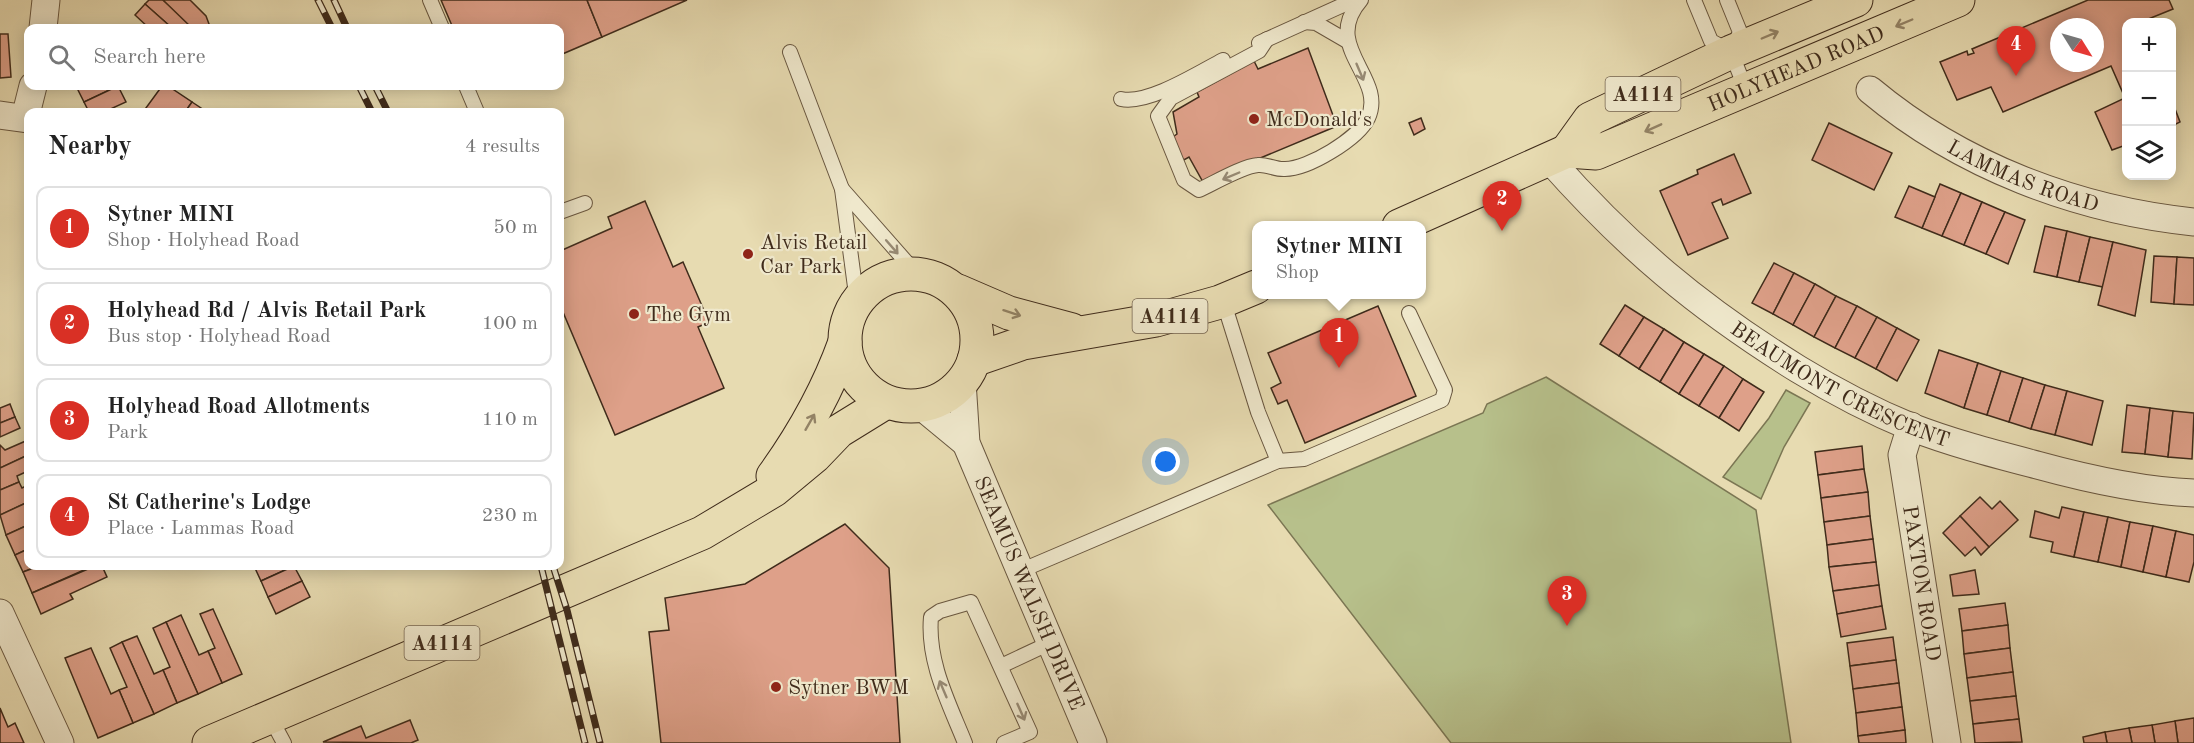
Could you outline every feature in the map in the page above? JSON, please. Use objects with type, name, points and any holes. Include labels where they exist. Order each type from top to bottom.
[{"type":"highway","name":"HOLYHEAD ROAD","points":[[1558,155],[1590,120],[1731,52],[1856,0]]},
{"type":"highway","name":"HOLYHEAD ROAD","points":[[1408,221],[1558,155],[1596,153],[1958,0]]},
{"type":"highway","points":[[903,273],[916,273],[945,283],[1009,313],[1080,332],[1023,343],[968,371],[944,397],[920,405],[905,406],[885,402],[856,378],[846,355],[845,342],[851,313],[857,302],[878,282],[903,273]]},
{"type":"highway","name":"A4114","points":[[1080,332],[1156,320],[1252,289]]},
{"type":"highway","points":[[958,291],[973,316],[978,340],[968,371]]},
{"type":"highway","name":"A4114","points":[[752,504],[809,424],[831,382],[845,342]]},
{"type":"highway","name":"A4114","points":[[209,743],[277,730],[702,533],[752,504],[794,475],[839,431],[885,402]]},
{"type":"street","points":[[43,24],[46,0]]},
{"type":"street","points":[[18,117],[31,90]]},
{"type":"street","name":"LAMMAS ROAD","points":[[1870,90],[1932,135],[2003,172],[2086,202],[2194,222]]},
{"type":"street","name":"BEAUMONT CRESCENT","points":[[1558,155],[1630,245],[1696,301],[1734,329],[1827,386],[1911,426],[1967,446],[2051,469],[2140,487],[2194,493]]},
{"type":"street","points":[[966,443],[968,371]]},
{"type":"street","points":[[920,405],[966,443]]},
{"type":"street","name":"PAXTON ROAD","points":[[1911,426],[1902,455],[1947,743]]},
{"type":"street","name":"SEAMUS WALSH DRIVE","points":[[966,443],[1093,743]]},
{"type":"street","points":[[0,613],[60,743]]},
{"type":"lane","points":[[430,0],[440,24]]},
{"type":"lane","points":[[1121,99],[1130,101],[1146,98],[1302,22],[1354,0]]},
{"type":"lane","points":[[1267,39],[1259,51],[1171,98],[1158,116],[1184,180],[1199,190],[1257,165],[1286,170],[1336,150],[1361,132],[1371,111],[1370,95],[1347,41],[1350,12],[1360,0]]},
{"type":"lane","points":[[1694,0],[1711,41],[1731,52],[1746,90]]},
{"type":"lane","points":[[1727,0],[1740,32],[1731,52]]},
{"type":"lane","points":[[1302,22],[1316,23],[1347,41]]},
{"type":"lane","points":[[790,52],[842,189],[857,302]]},
{"type":"lane","points":[[468,90],[475,108]]},
{"type":"lane","points":[[842,189],[916,273]]},
{"type":"lane","points":[[564,210],[585,202]]},
{"type":"lane","points":[[1223,300],[1258,412],[1278,461]]},
{"type":"lane","points":[[1020,571],[1278,461],[1304,459],[1442,400],[1445,390],[1409,313]]},
{"type":"lane","points":[[965,743],[938,678],[930,630],[931,617],[940,611],[971,602],[1030,732],[1004,743]]},
{"type":"lane","points":[[1001,666],[1050,644]]},
{"type":"green space","points":[[1546,377],[1756,510],[1791,743],[1451,743],[1268,505],[1483,413],[1487,404]]},
{"type":"green space","points":[[1786,390],[1810,403],[1784,447],[1761,499],[1723,477],[1769,418]]},
{"type":"building","points":[[149,0],[163,0],[190,24],[168,24],[145,4]]},
{"type":"building","points":[[163,0],[190,0],[206,16],[209,24],[188,24]]},
{"type":"building","points":[[441,0],[587,0],[602,37],[564,53],[564,24],[451,24]]},
{"type":"building","points":[[587,0],[687,0],[602,37]]},
{"type":"building","points":[[2088,0],[2169,0],[2173,9],[2151,18],[2122,18],[2122,91],[2111,66],[2104,69],[2104,18],[2050,18],[2050,72],[2097,72],[2003,112],[1991,87],[1957,100],[1940,62],[1967,51],[1968,55],[1974,53],[1972,49]]},
{"type":"building","points":[[145,4],[168,24],[145,24],[135,15]]},
{"type":"building","points":[[0,34],[8,34],[11,77],[0,78]]},
{"type":"building","name":"McDonald's","points":[[1308,48],[1337,126],[1203,182],[1189,157],[1182,161],[1170,139],[1177,134],[1173,112],[1199,97],[1197,92],[1254,61],[1258,69]]},
{"type":"building","points":[[78,90],[110,90],[84,102]]},
{"type":"building","points":[[110,90],[120,90],[126,102],[113,108],[87,108],[84,102]]},
{"type":"building","points":[[159,90],[174,90],[192,102],[188,108],[146,108]]},
{"type":"building","points":[[2122,99],[2122,146],[2112,150],[2095,112]]},
{"type":"building","points":[[192,102],[201,108],[188,108]]},
{"type":"building","points":[[2176,112],[2180,122],[2176,124]]},
{"type":"building","points":[[1421,118],[1425,129],[1414,135],[1409,123]]},
{"type":"building","points":[[1829,123],[1892,153],[1874,190],[1812,160]]},
{"type":"building","points":[[1734,154],[1751,193],[1723,205],[1721,199],[1712,203],[1728,238],[1688,255],[1660,191],[1698,174],[1697,170]]},
{"type":"building","points":[[1940,184],[1961,193],[1942,236],[1922,228]]},
{"type":"building","points":[[1909,186],[1935,197],[1922,228],[1895,217]]},
{"type":"building","points":[[1961,193],[1982,202],[1964,245],[1942,236]]},
{"type":"building","name":"The Gym","points":[[645,201],[673,267],[683,262],[709,322],[698,327],[724,388],[615,435],[564,314],[564,249],[612,228],[608,217]]},
{"type":"building","points":[[1982,202],[2005,212],[1986,254],[1964,245]]},
{"type":"building","points":[[2005,212],[2025,220],[2008,264],[1986,254]]},
{"type":"building","points":[[2045,226],[2067,231],[2057,277],[2034,272]]},
{"type":"building","points":[[2067,231],[2090,237],[2079,282],[2057,277]]},
{"type":"building","points":[[2090,237],[2113,242],[2103,287],[2079,282]]},
{"type":"building","points":[[2113,242],[2146,250],[2135,316],[2098,305]]},
{"type":"building","points":[[2154,256],[2177,257],[2174,304],[2151,302]]},
{"type":"building","points":[[2177,257],[2194,258],[2194,305],[2174,304]]},
{"type":"building","points":[[1774,263],[1794,273],[1773,314],[1752,303]]},
{"type":"building","points":[[1794,273],[1815,284],[1793,325],[1773,314]]},
{"type":"building","points":[[1815,284],[1836,296],[1814,337],[1793,325]]},
{"type":"building","points":[[1836,296],[1857,306],[1835,348],[1814,337]]},
{"type":"building","points":[[1625,305],[1644,317],[1619,356],[1600,344]]},
{"type":"building","points":[[1378,306],[1416,396],[1305,443],[1287,400],[1278,404],[1271,388],[1281,383],[1268,353]]},
{"type":"building","points":[[1857,306],[1877,317],[1855,358],[1835,348]]},
{"type":"building","points":[[1644,317],[1664,329],[1639,369],[1619,356]]},
{"type":"building","points":[[1877,317],[1897,328],[1876,369],[1855,358]]},
{"type":"building","points":[[1897,328],[1919,340],[1897,381],[1876,369]]},
{"type":"building","points":[[1664,329],[1684,342],[1660,382],[1639,369]]},
{"type":"building","points":[[1684,342],[1704,354],[1679,394],[1660,382]]},
{"type":"building","points":[[1939,350],[1978,363],[1964,408],[1925,393]]},
{"type":"building","points":[[1704,354],[1724,366],[1699,406],[1679,394]]},
{"type":"building","points":[[1978,363],[2001,371],[1987,415],[1964,408]]},
{"type":"building","points":[[1724,366],[1743,379],[1719,418],[1699,406]]},
{"type":"building","points":[[2001,371],[2023,378],[2009,422],[1987,415]]},
{"type":"building","points":[[2023,378],[2045,385],[2031,429],[2009,422]]},
{"type":"building","points":[[1743,379],[1764,392],[1739,431],[1719,418]]},
{"type":"building","points":[[2045,385],[2067,391],[2055,435],[2031,429]]},
{"type":"building","points":[[2067,391],[2103,401],[2092,445],[2055,435]]},
{"type":"building","points":[[10,404],[15,417],[0,423],[0,408]]},
{"type":"building","points":[[2127,405],[2150,408],[2145,454],[2122,452]]},
{"type":"building","points":[[2150,408],[2173,411],[2168,457],[2145,454]]},
{"type":"building","points":[[2173,411],[2194,413],[2192,459],[2168,457]]},
{"type":"building","points":[[15,417],[20,428],[0,437],[0,423]]},
{"type":"building","points":[[24,442],[24,457],[0,468],[0,445],[5,450]]},
{"type":"building","points":[[1862,446],[1864,469],[1818,475],[1815,452]]},
{"type":"building","points":[[24,457],[24,473],[17,476],[19,482],[0,490],[0,468]]},
{"type":"building","points":[[1864,469],[1868,492],[1821,498],[1818,475]]},
{"type":"building","points":[[19,482],[22,488],[24,487],[24,504],[0,515],[0,490]]},
{"type":"building","points":[[1868,492],[1870,516],[1824,522],[1821,498]]},
{"type":"building","points":[[1980,497],[1992,509],[2000,501],[2018,520],[1989,547],[1960,516]]},
{"type":"building","points":[[24,504],[24,527],[6,535],[0,515]]},
{"type":"building","points":[[2062,507],[2084,512],[2074,557],[2051,552],[2053,542],[2030,537],[2035,511],[2059,518]]},
{"type":"building","points":[[2084,512],[2108,517],[2098,562],[2074,557]]},
{"type":"building","points":[[1870,516],[1873,539],[1827,545],[1824,522]]},
{"type":"building","points":[[1960,516],[1989,547],[1981,555],[1975,547],[1965,556],[1943,533]]},
{"type":"building","points":[[2108,517],[2130,522],[2121,567],[2098,562]]},
{"type":"building","points":[[2130,522],[2153,526],[2143,572],[2121,567]]},
{"type":"building","name":"Sytner BWM","points":[[845,524],[889,568],[900,743],[661,743],[649,632],[669,630],[665,598],[745,584]]},
{"type":"building","points":[[2153,526],[2176,531],[2166,577],[2143,572]]},
{"type":"building","points":[[24,527],[24,551],[15,555],[6,535]]},
{"type":"building","points":[[2176,531],[2194,535],[2194,562],[2189,582],[2166,577]]},
{"type":"building","points":[[1873,539],[1876,562],[1829,567],[1827,545]]},
{"type":"building","points":[[24,551],[24,570],[28,570],[23,572],[15,555]]},
{"type":"building","points":[[1876,562],[1879,585],[1833,591],[1829,567]]},
{"type":"building","points":[[28,570],[84,570],[32,593],[23,572]]},
{"type":"building","points":[[86,570],[104,570],[107,577],[70,594],[73,599],[41,614],[32,593]]},
{"type":"building","points":[[256,570],[285,570],[261,581]]},
{"type":"building","points":[[285,570],[296,570],[302,581],[268,597],[261,581]]},
{"type":"building","points":[[1975,570],[1979,594],[1953,596],[1950,575]]},
{"type":"building","points":[[302,581],[310,597],[276,614],[268,597]]},
{"type":"building","points":[[1879,585],[1882,606],[1837,614],[1833,591]]},
{"type":"building","points":[[2005,603],[2008,625],[1962,631],[1959,609]]},
{"type":"building","points":[[1882,606],[1886,629],[1841,637],[1837,614]]},
{"type":"building","points":[[213,609],[242,674],[222,683],[208,651],[215,648],[200,614]]},
{"type":"building","points":[[181,615],[199,655],[208,651],[222,683],[198,694],[166,622]]},
{"type":"building","points":[[166,622],[198,694],[177,703],[163,670],[170,667],[153,628]]},
{"type":"building","points":[[2008,625],[2010,648],[1964,654],[1962,631]]},
{"type":"building","points":[[137,636],[154,674],[163,670],[177,703],[154,714],[122,642]]},
{"type":"building","points":[[1893,637],[1896,660],[1850,666],[1847,643]]},
{"type":"building","points":[[122,642],[154,714],[133,723],[119,690],[127,687],[110,648]]},
{"type":"building","points":[[91,648],[111,694],[119,690],[133,723],[98,738],[65,658]]},
{"type":"building","points":[[2010,648],[2013,672],[1967,678],[1964,654]]},
{"type":"building","points":[[1896,660],[1899,683],[1853,689],[1850,666]]},
{"type":"building","points":[[2013,672],[2016,696],[1970,701],[1967,678]]},
{"type":"building","points":[[1899,683],[1902,707],[1856,713],[1853,689]]},
{"type":"building","points":[[2016,696],[2019,719],[1973,724],[1970,701]]},
{"type":"building","points":[[1902,707],[1905,730],[1858,736],[1856,713]]},
{"type":"building","points":[[0,708],[8,727],[15,723],[24,743],[0,743]]},
{"type":"building","points":[[2194,718],[2194,743],[2178,743],[2175,721]]},
{"type":"building","points":[[2019,719],[2022,742],[1975,743],[1973,724]]},
{"type":"building","points":[[410,720],[418,740],[411,743],[323,742],[361,726],[366,738]]},
{"type":"building","points":[[2175,721],[2178,743],[2155,743],[2152,725]]},
{"type":"building","points":[[2152,725],[2155,743],[2132,743],[2129,728]]},
{"type":"building","points":[[2129,728],[2132,743],[2107,743],[2105,732]]},
{"type":"building","points":[[1905,730],[1906,743],[1859,743],[1858,736]]},
{"type":"building","points":[[2105,732],[2107,743],[2084,743],[2083,737]]},
{"type":"railway","points":[[318,0],[330,24]]},
{"type":"railway","points":[[334,0],[345,24]]},
{"type":"railway","points":[[361,90],[370,108]]},
{"type":"railway","points":[[377,90],[386,108]]},
{"type":"railway","points":[[542,570],[585,743]]},
{"type":"railway","points":[[554,570],[567,610],[600,743]]},
{"type":"place","name":"St Catherine's Lodge","points":[[2016,76]]},
{"type":"place","name":"McDonald's","points":[[1254,119]]},
{"type":"place","name":"Holyhead Rd / Alvis Retail Park","points":[[1502,231]]},
{"type":"place","name":"Alvis Retail Car Park","points":[[748,254]]},
{"type":"place","name":"The Gym","points":[[634,314]]},
{"type":"place","name":"Sytner MINI","points":[[1339,368]]},
{"type":"place","name":"Holyhead Road Allotments","points":[[1567,626]]},
{"type":"place","name":"Sytner BWM","points":[[776,687]]}]
